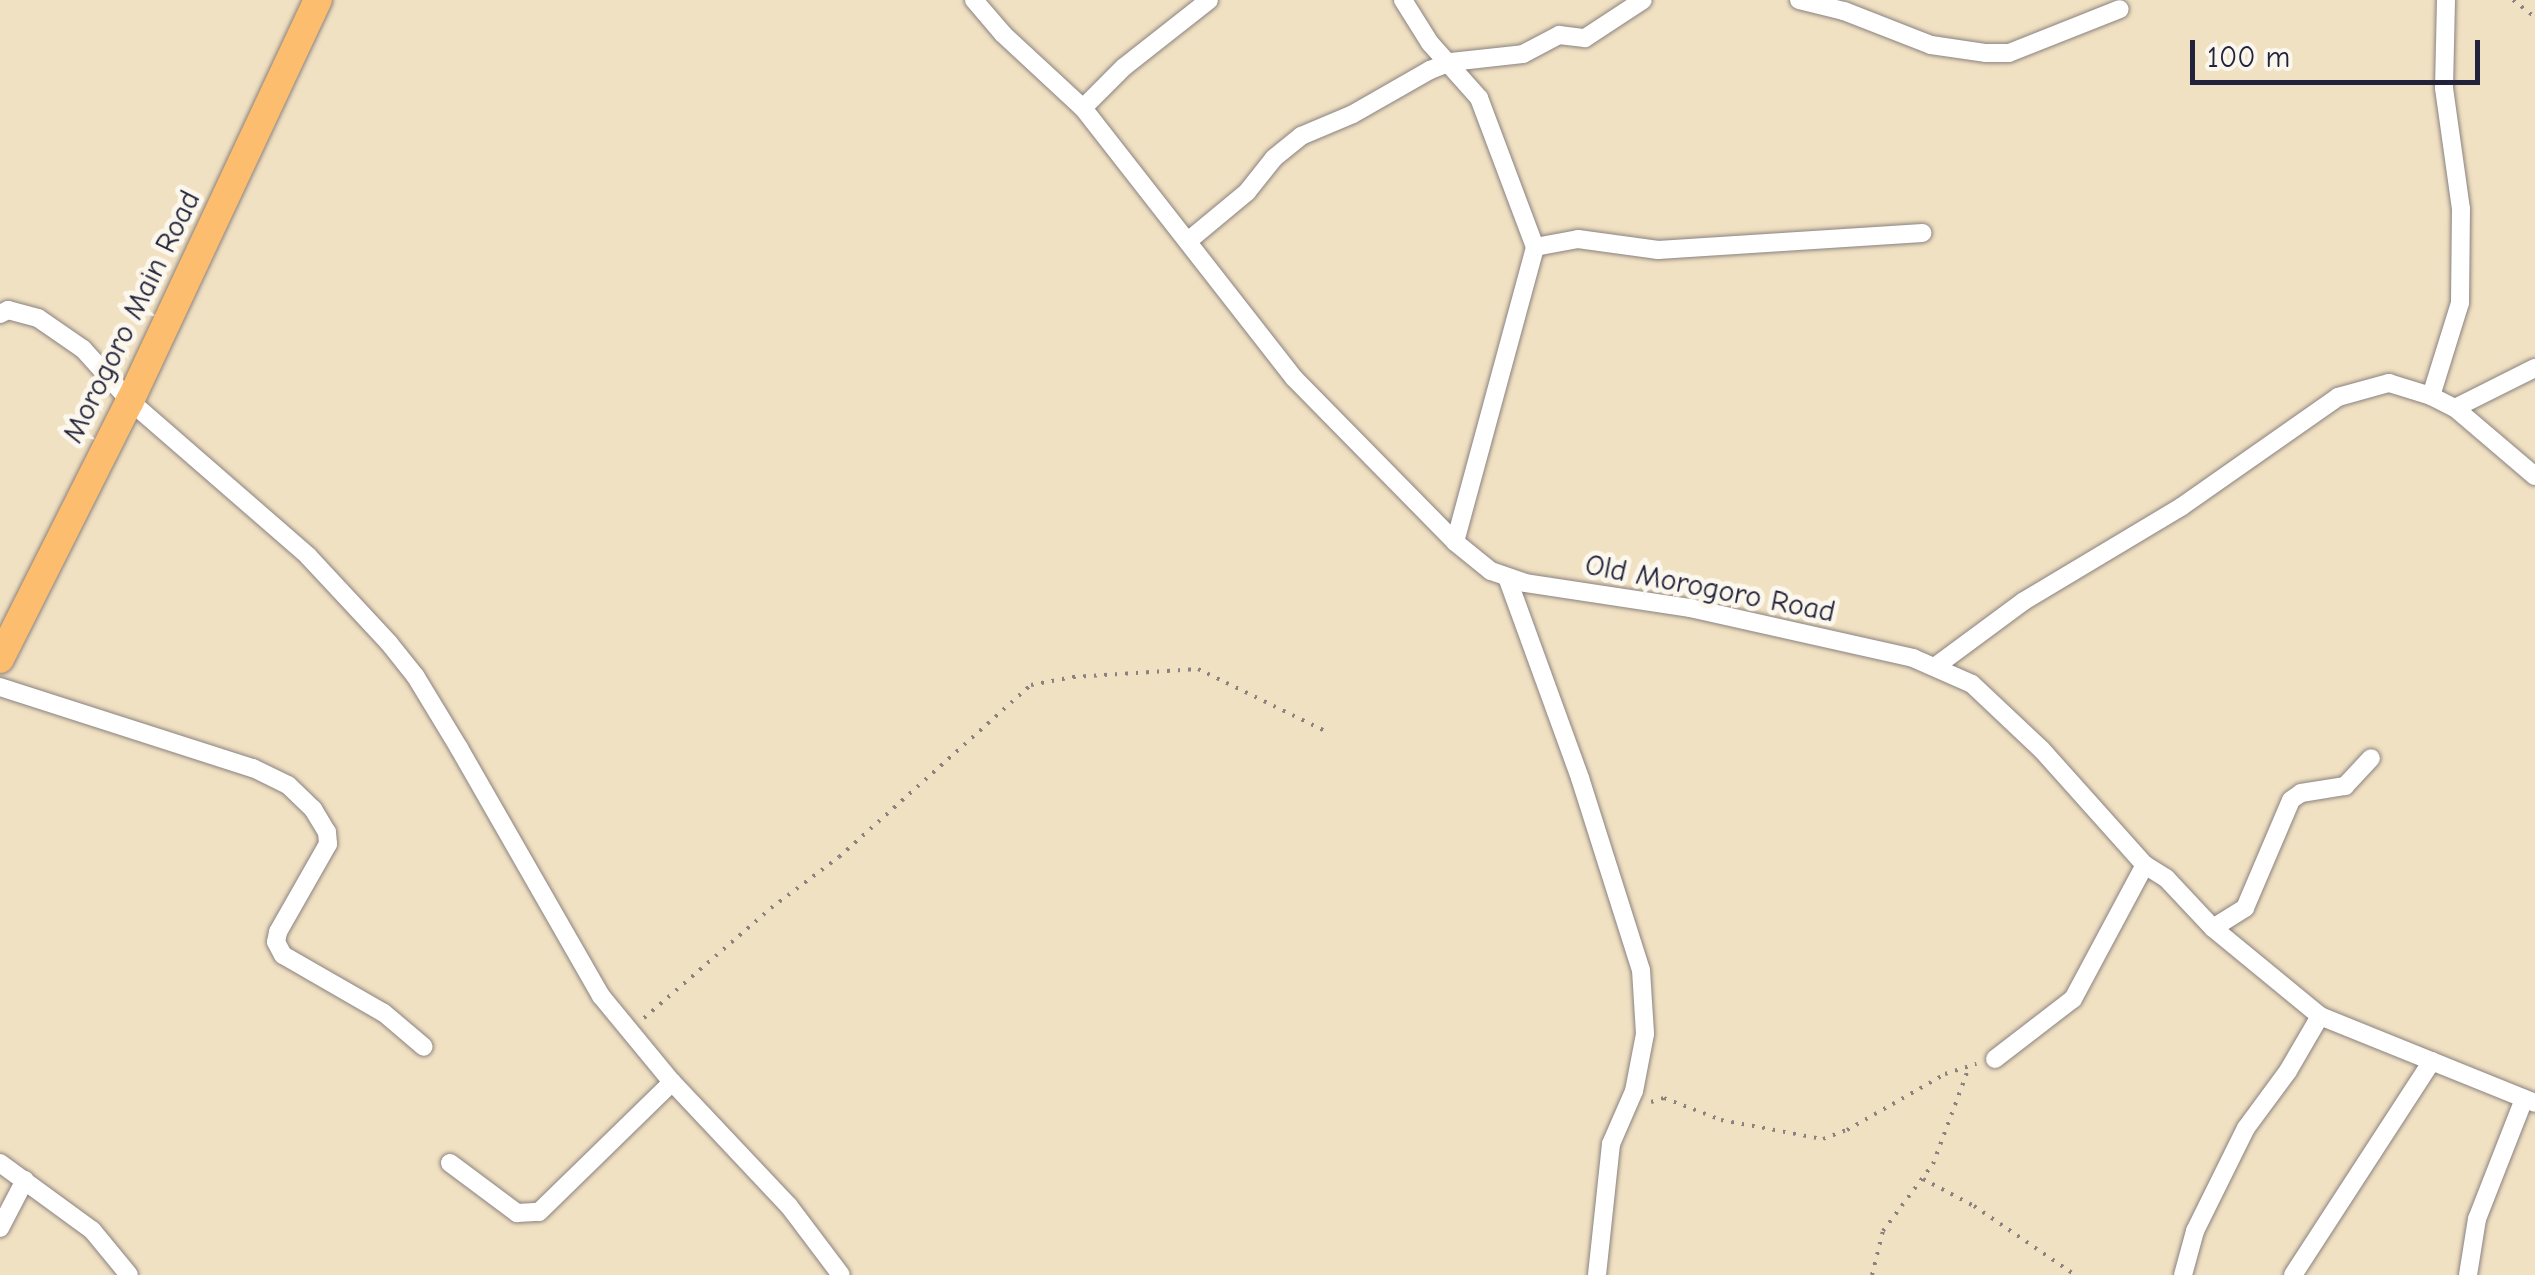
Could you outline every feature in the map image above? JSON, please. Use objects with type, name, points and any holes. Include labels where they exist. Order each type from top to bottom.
[{"type":"highway","name":"Morogoro Main Road","points":[[0,659],[130,401],[318,0]]},
{"type":"street","name":"Old Morogoro Road","points":[[974,0],[1003,34],[1083,108],[1294,378],[1455,542],[1508,580],[1690,608],[1936,666],[1972,684],[2010,719],[2145,865],[2166,878],[2213,928],[2320,1016],[2530,1101]]},
{"type":"street","points":[[1083,108],[1124,67],[1210,0]]},
{"type":"street","points":[[1403,0],[1430,43],[1451,62],[1479,98],[1535,248],[1455,542]]},
{"type":"street","points":[[1188,241],[1247,192],[1288,144],[1451,62],[1503,59],[1559,35],[1585,38],[1643,0]]},
{"type":"street","points":[[1800,0],[1844,11],[1931,45],[1986,53],[2009,53],[2120,9]]},
{"type":"street","points":[[2431,396],[2460,303],[2462,234],[2444,88],[2446,0]]},
{"type":"street","points":[[1535,248],[1578,239],[1658,250],[1922,233]]},
{"type":"street","points":[[0,314],[8,310],[38,318],[83,349],[130,401],[308,556],[416,677],[601,996],[672,1082],[789,1206],[841,1275]]},
{"type":"street","points":[[2455,408],[2535,368]]},
{"type":"street","points":[[1936,666],[2024,601],[2181,507],[2338,397],[2389,383],[2431,396],[2455,408],[2535,476]]},
{"type":"street","points":[[1508,580],[1586,796],[1641,970],[1644,1034],[1634,1091],[1607,1172],[1598,1275]]},
{"type":"street","points":[[0,687],[254,768],[288,786],[313,809],[327,832],[328,844],[278,932],[276,942],[282,955],[384,1013],[424,1047]]},
{"type":"street","points":[[2213,928],[2245,908],[2292,800],[2301,793],[2346,786],[2371,758]]},
{"type":"street","points":[[1995,1058],[2073,999],[2145,865]]},
{"type":"street","points":[[2183,1275],[2195,1230],[2246,1128],[2288,1071],[2320,1016]]},
{"type":"street","points":[[2293,1275],[2432,1061]]},
{"type":"street","points":[[450,1163],[517,1213],[539,1212],[672,1082]]},
{"type":"street","points":[[2468,1275],[2477,1219],[2530,1101]]},
{"type":"street","points":[[0,1163],[92,1230],[129,1275]]},
{"type":"street","points":[[0,1228],[25,1180]]},
{"type":"path","points":[[2513,0],[2535,16]]},
{"type":"path","points":[[629,1031],[771,908],[840,857],[1032,685],[1073,677],[1198,669],[1328,732]]},
{"type":"path","points":[[1623,1117],[1664,1098],[1722,1120],[1823,1139],[1847,1130],[1945,1074],[1995,1058]]},
{"type":"path","points":[[1872,1275],[1883,1231],[1923,1179],[1955,1113],[1969,1067]]},
{"type":"path","points":[[1923,1179],[1988,1215],[2075,1275]]}]
